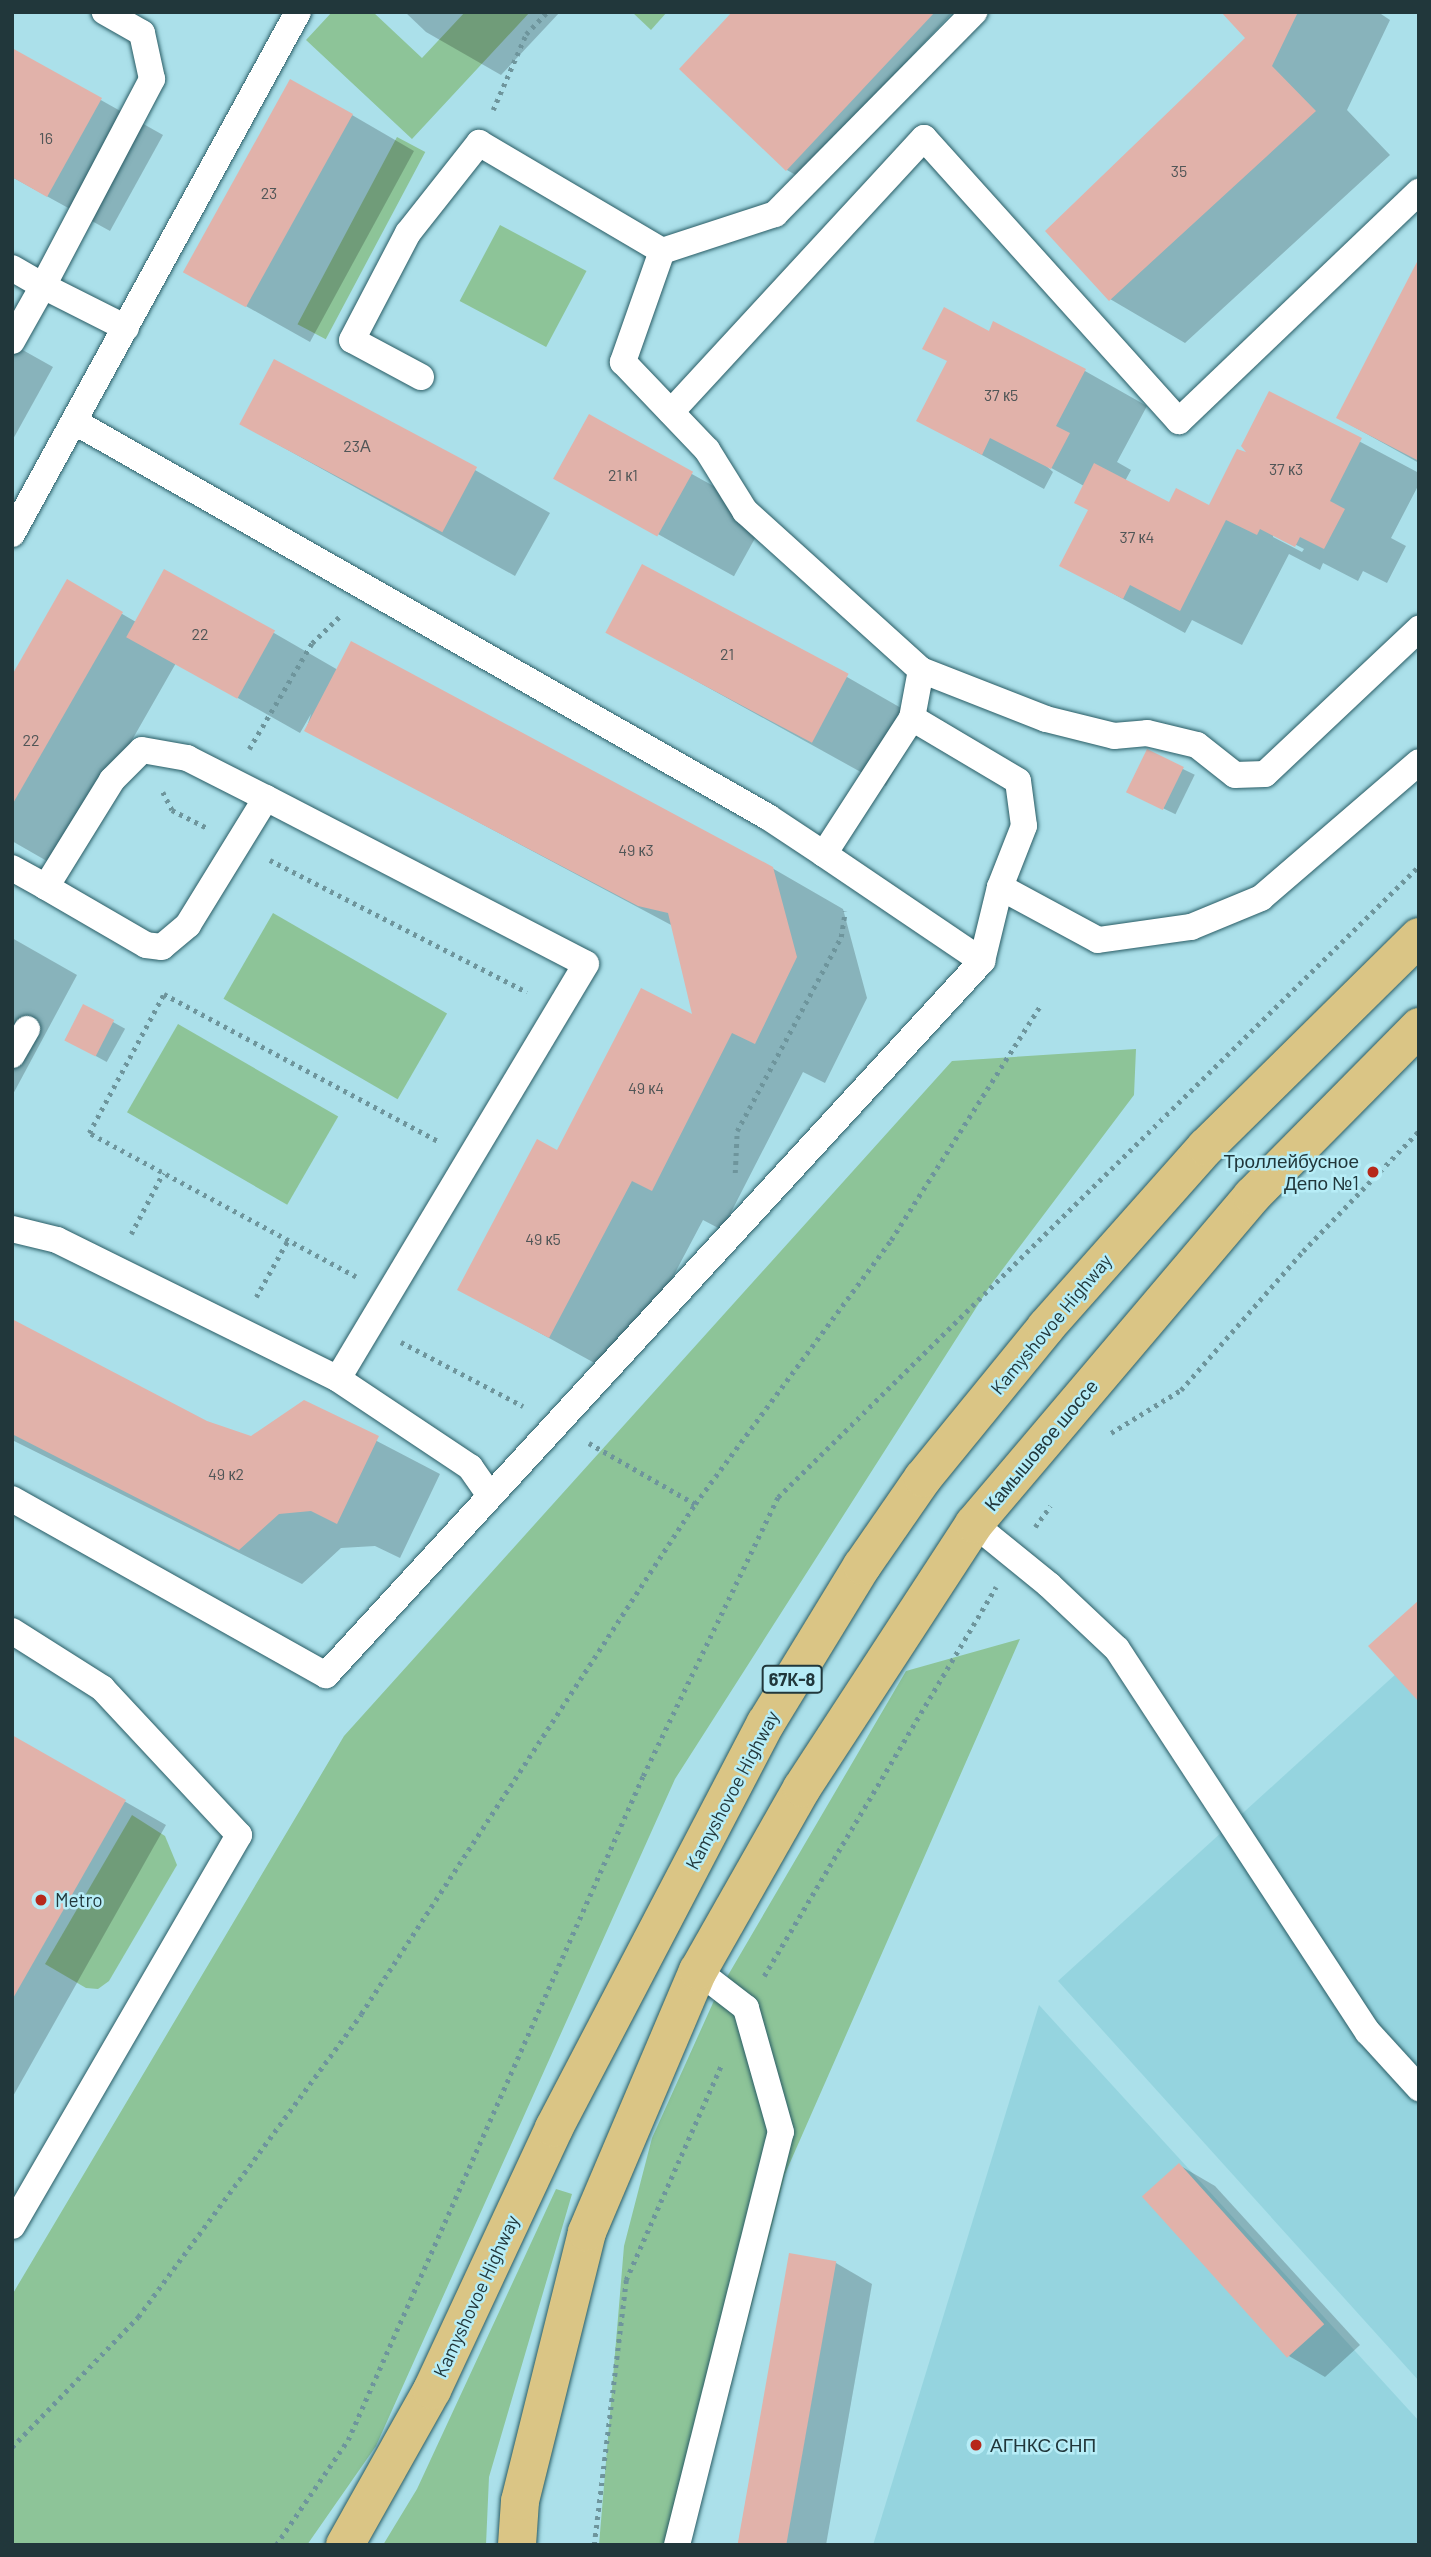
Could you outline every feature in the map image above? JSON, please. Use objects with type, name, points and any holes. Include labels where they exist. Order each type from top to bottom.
[{"type":"main road","name":"Kamyshovoe Highway","points":[[345,2545],[432,2390],[554,2129],[765,1723],[862,1566],[923,1478],[1055,1317],[1206,1147],[1419,937]]},
{"type":"main road","name":"Камышовое шоссе","points":[[698,1971],[727,1913],[802,1787],[974,1524],[1252,1196],[1419,1027]]},
{"type":"main road","points":[[517,2545],[520,2501],[587,2232],[698,1971]]},
{"type":"lane","points":[[12,341],[152,79],[142,33],[105,12]]},
{"type":"lane","points":[[12,534],[298,12]]},
{"type":"lane","points":[[421,377],[352,340],[408,233],[479,143],[662,251],[775,214],[974,12]]},
{"type":"lane","points":[[671,412],[924,138],[1179,421],[1419,192]]},
{"type":"lane","points":[[662,251],[623,362],[707,450],[745,511],[921,670],[1046,719],[1114,736],[1147,733],[1197,745],[1235,775],[1265,774],[1419,629]]},
{"type":"lane","points":[[12,268],[126,328]]},
{"type":"lane","points":[[75,422],[768,817],[982,961]]},
{"type":"lane","points":[[824,854],[912,718],[921,670]]},
{"type":"lane","points":[[12,1499],[326,1675],[982,961],[1000,887],[1024,826],[1018,781],[912,718]]},
{"type":"lane","points":[[46,887],[111,780],[142,750],[165,751],[231,780],[586,964],[338,1379]]},
{"type":"lane","points":[[1000,887],[1098,940],[1191,927],[1261,898],[1419,762]]},
{"type":"lane","points":[[12,868],[146,945],[162,947],[188,925],[266,798]]},
{"type":"lane","points":[[12,1055],[27,1029]]},
{"type":"lane","points":[[12,1229],[57,1240],[338,1379],[470,1467],[490,1496]]},
{"type":"lane","points":[[974,1524],[1013,1559],[1049,1585],[1117,1649],[1368,2032],[1419,2088]]},
{"type":"lane","points":[[12,1631],[102,1688],[239,1835],[12,2227]]},
{"type":"lane","points":[[677,2545],[781,2132],[746,2008],[698,1971]]},
{"type":"path","points":[[479,143],[526,34],[547,12]]},
{"type":"path","points":[[231,780],[312,643],[334,618],[353,613]]},
{"type":"path","points":[[142,750],[172,810],[558,1009]]},
{"type":"path","points":[[276,2545],[348,2440],[643,1776],[778,1497],[1419,866]]},
{"type":"path","points":[[743,1221],[735,1170],[737,1131],[841,937],[846,903]]},
{"type":"path","points":[[388,1294],[89,1133],[164,994],[469,1158]]},
{"type":"path","points":[[12,2446],[138,2317],[361,2014],[695,1504],[891,1240],[1040,1006]]},
{"type":"path","points":[[1105,1437],[1181,1390],[1303,1251],[1419,1132]]},
{"type":"path","points":[[113,1268],[163,1173]]},
{"type":"path","points":[[237,1329],[288,1240]]},
{"type":"path","points":[[370,1325],[557,1424],[695,1504]]},
{"type":"path","points":[[594,2545],[626,2280],[746,2008],[1013,1559],[1057,1496]]},
{"type":"shaded area","points":[[1419,1653],[1419,2381],[1058,1981]]},
{"type":"shaded area","points":[[1039,2005],[1419,2421],[1419,2545],[873,2545]]},
{"type":"green space","points":[[332,12],[373,12],[422,58],[465,12],[530,12],[412,139],[306,40]]},
{"type":"green space","points":[[632,12],[667,12],[651,30]]},
{"type":"green space","points":[[397,137],[425,152],[326,339],[297,324]]},
{"type":"green space","points":[[500,225],[587,271],[546,347],[460,301]]},
{"type":"green space","points":[[273,913],[447,1013],[398,1099],[224,999]]},
{"type":"green space","points":[[178,1024],[338,1116],[287,1205],[127,1112]]},
{"type":"green space","points":[[1136,1049],[1134,1095],[990,1286],[675,1779],[376,2446],[307,2545],[12,2545],[12,2295],[344,1736],[952,1061]]},
{"type":"green space","points":[[1020,1639],[785,2174],[690,2545],[599,2545],[624,2246],[652,2138],[717,1994],[906,1671]]},
{"type":"green space","points":[[132,1815],[165,1836],[177,1865],[109,1981],[98,1989],[86,1988],[45,1964]]},
{"type":"green space","points":[[556,2189],[572,2194],[489,2477],[486,2545],[383,2545],[417,2489]]},
{"type":"building","points":[[732,12],[935,12],[786,171],[679,69]]},
{"type":"building","points":[[1221,12],[1298,12],[1272,66],[1316,111],[1109,301],[1045,231],[1245,38]]},
{"type":"building","points":[[12,48],[102,98],[47,197],[12,177]]},
{"type":"building","points":[[290,79],[353,114],[246,307],[183,272]]},
{"type":"building","points":[[1419,258],[1419,461],[1336,418]]},
{"type":"building","points":[[944,307],[989,331],[993,321],[1086,369],[1056,426],[1070,433],[1051,469],[990,438],[982,455],[916,421],[947,361],[922,349]]},
{"type":"building","points":[[274,359],[477,467],[442,532],[239,424]]},
{"type":"building","points":[[1269,391],[1362,438],[1330,501],[1345,509],[1324,549],[1300,537],[1295,547],[1260,529],[1257,535],[1226,520],[1180,611],[1130,585],[1123,599],[1059,566],[1088,510],[1074,503],[1094,463],[1169,502],[1176,488],[1209,505],[1237,449],[1246,452],[1241,446]]},
{"type":"building","points":[[589,414],[693,472],[657,536],[553,479]]},
{"type":"building","points":[[642,564],[849,674],[812,743],[605,633]]},
{"type":"building","points":[[164,569],[275,631],[237,699],[126,637]]},
{"type":"building","points":[[67,579],[123,612],[12,805],[12,675]]},
{"type":"building","points":[[351,641],[773,867],[797,957],[755,1044],[732,1033],[652,1191],[632,1181],[549,1338],[457,1290],[537,1139],[557,1150],[641,988],[692,1014],[668,913],[638,906],[304,731]]},
{"type":"building","points":[[1147,749],[1184,767],[1163,810],[1126,792]]},
{"type":"building","points":[[83,1004],[114,1020],[96,1056],[64,1041]]},
{"type":"building","points":[[12,1319],[207,1421],[251,1436],[304,1400],[379,1436],[337,1524],[311,1511],[279,1514],[239,1550],[12,1434]]},
{"type":"building","points":[[1419,1600],[1419,1702],[1368,1646]]},
{"type":"building","name":"Metro","points":[[12,1735],[126,1800],[12,2000]]},
{"type":"building","points":[[1179,2163],[1324,2324],[1287,2358],[1142,2196]]},
{"type":"building","points":[[789,2253],[836,2261],[786,2545],[738,2545]]},
{"type":"place","name":"Троллейбусное Депо №1","points":[[1373,1172]]},
{"type":"place","name":"Metro","points":[[41,1900]]},
{"type":"place","name":"АГНКС СНП","points":[[976,2445]]}]
